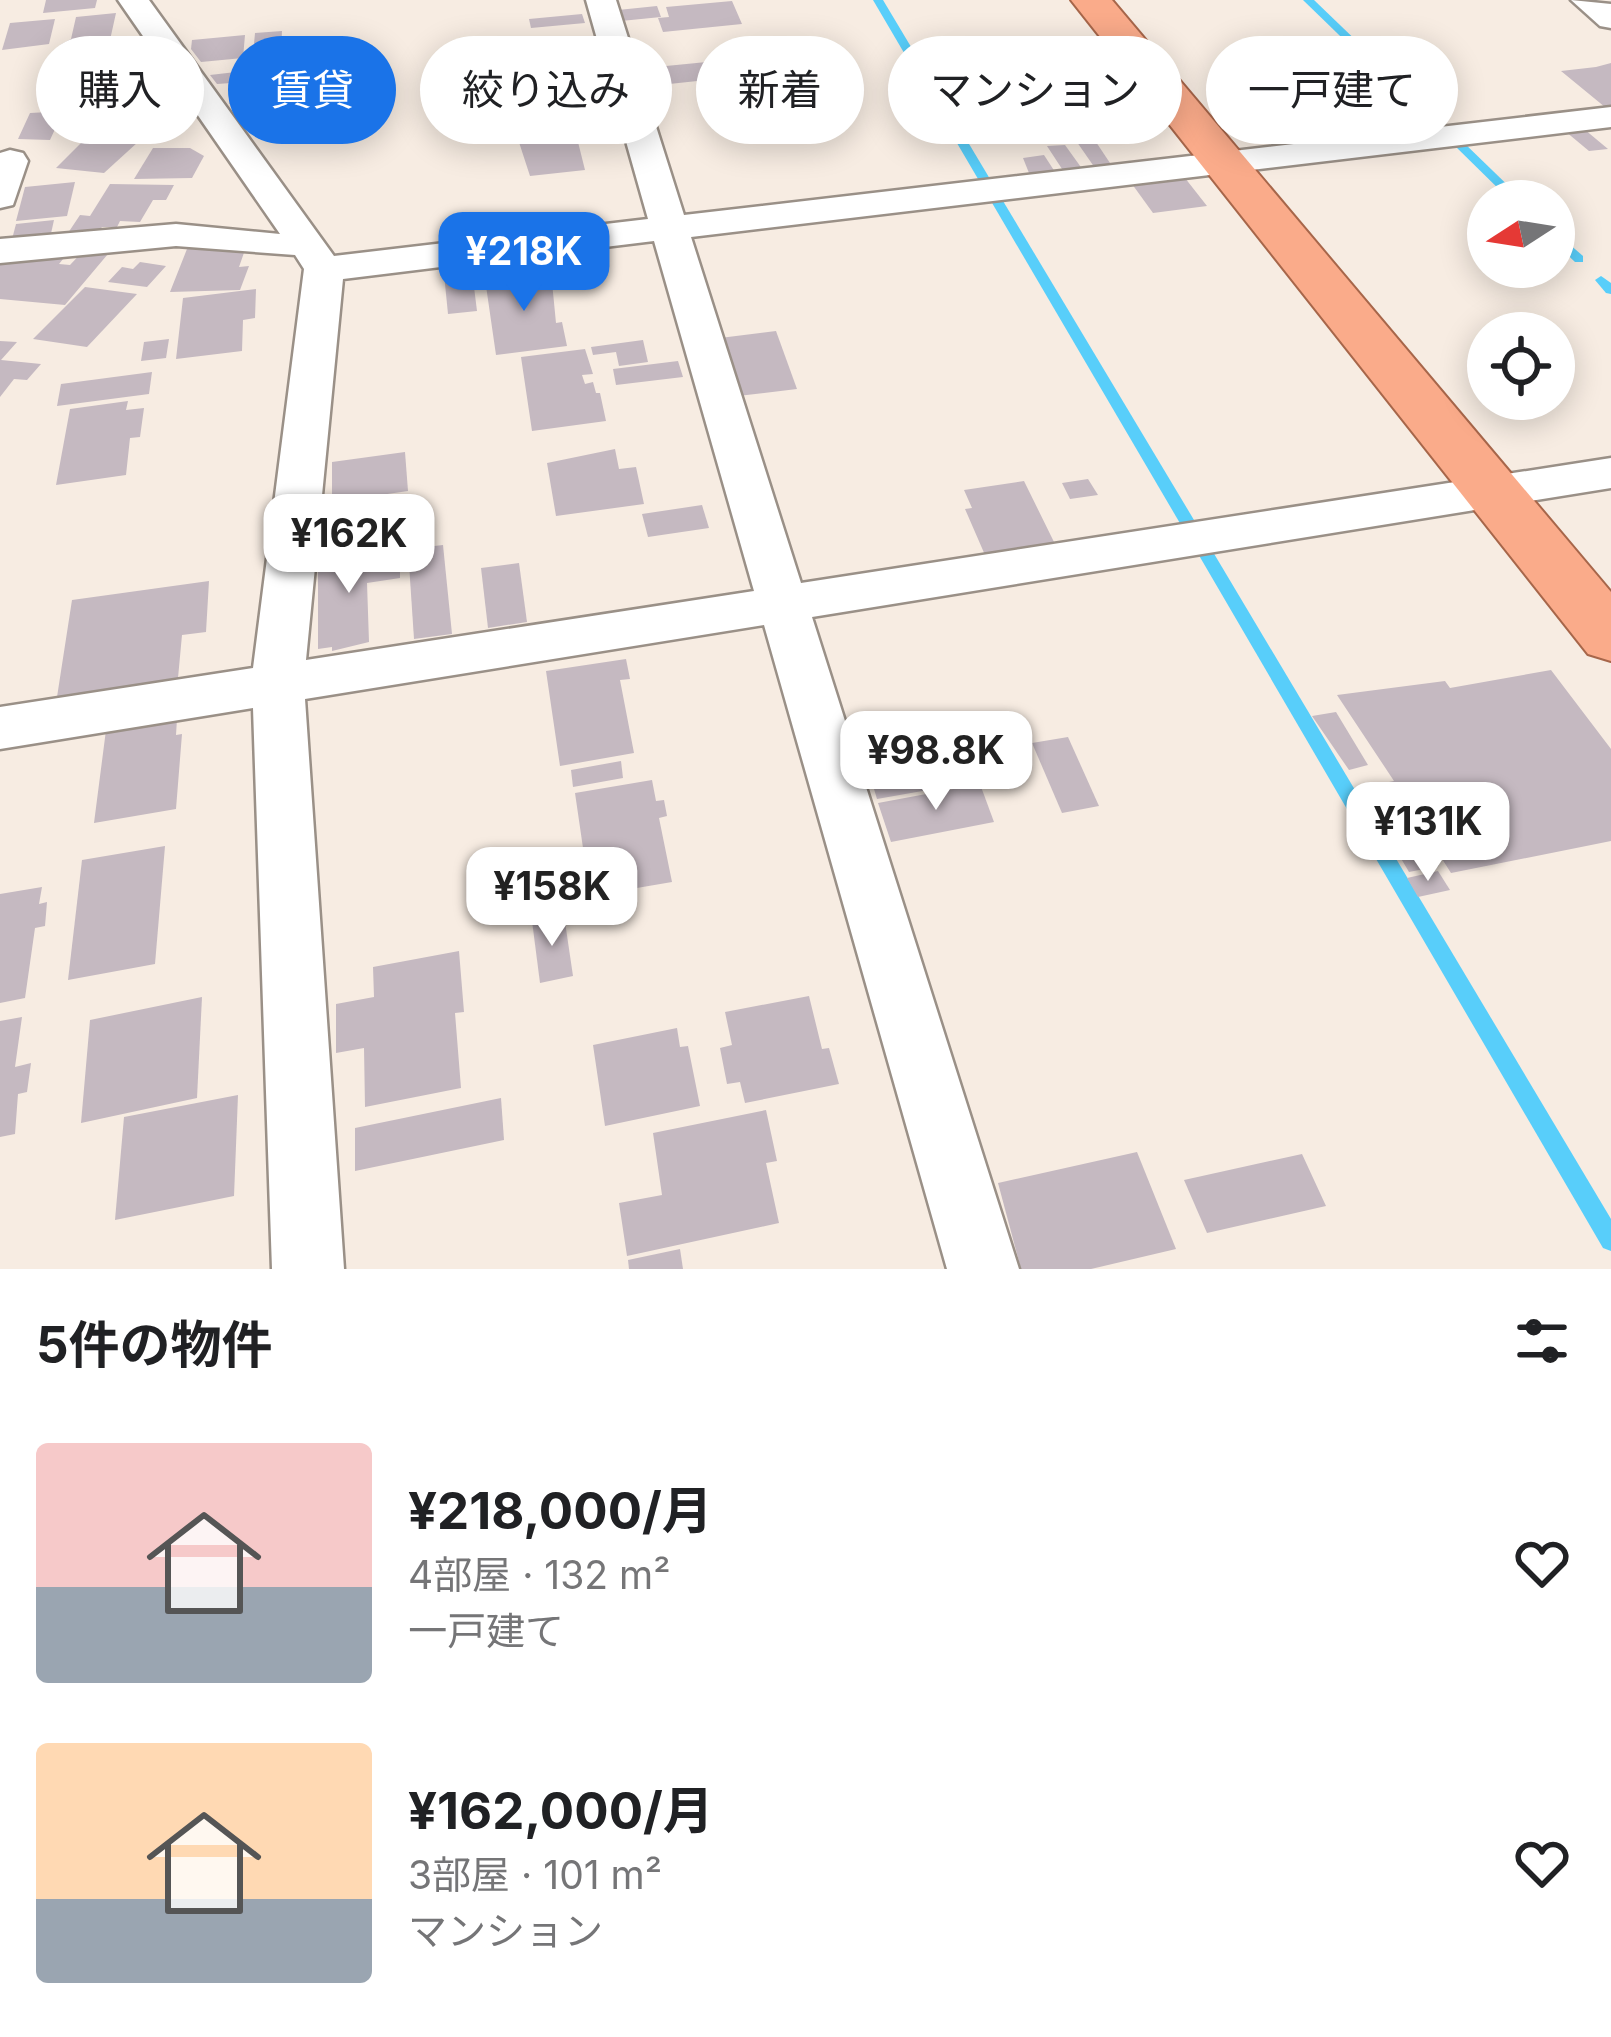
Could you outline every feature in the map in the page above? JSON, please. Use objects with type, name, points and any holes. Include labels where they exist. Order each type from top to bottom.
[{"type":"highway","points":[[1091,0],[1611,637]]},
{"type":"street","points":[[133,0],[314,254],[278,682],[308,1269]]},
{"type":"street","points":[[602,0],[983,1269]]},
{"type":"street","points":[[1586,0],[1611,19]]},
{"type":"street","points":[[0,251],[176,235],[286,246],[314,254],[670,228],[1611,117]]},
{"type":"street","points":[[0,728],[1611,473]]},
{"type":"building","points":[[46,0],[97,0],[95,8],[43,13]]},
{"type":"building","points":[[732,1],[742,24],[663,32],[658,18],[669,17],[666,7]]},
{"type":"building","points":[[657,6],[661,17],[621,21],[618,10]]},
{"type":"building","points":[[116,13],[111,36],[72,36],[76,17]]},
{"type":"building","points":[[582,14],[585,23],[531,28],[529,19]]},
{"type":"building","points":[[55,19],[51,36],[36,36],[36,46],[2,50],[10,23]]},
{"type":"building","points":[[282,31],[282,36],[255,33]]},
{"type":"building","points":[[228,37],[228,59],[204,62],[204,39]]},
{"type":"building","points":[[696,63],[696,81],[672,84],[672,65]]},
{"type":"building","points":[[1611,63],[1611,112],[1561,71],[1596,67]]},
{"type":"building","points":[[228,73],[228,83],[217,84],[210,75]]},
{"type":"building","points":[[30,113],[36,113],[36,140],[18,139]]},
{"type":"building","points":[[1584,129],[1608,149],[1589,151],[1565,131]]},
{"type":"building","points":[[80,144],[136,144],[104,173],[56,168]]},
{"type":"building","points":[[520,144],[578,144],[585,170],[530,176]]},
{"type":"building","points":[[1078,144],[1097,144],[1112,166],[1095,168]]},
{"type":"building","points":[[1065,145],[1083,170],[1064,172],[1047,146]]},
{"type":"building","points":[[153,148],[190,148],[204,156],[192,178],[134,179]]},
{"type":"building","points":[[1044,155],[1057,175],[1031,178],[1023,158]]},
{"type":"building","points":[[1185,178],[1207,206],[1153,213],[1132,184]]},
{"type":"building","points":[[75,182],[67,216],[16,221],[25,187]]},
{"type":"building","points":[[110,184],[174,185],[166,200],[153,200],[140,222],[120,221],[117,227],[102,227],[97,233],[68,233],[80,215],[90,216]]},
{"type":"building","points":[[54,220],[50,238],[11,243],[16,224]]},
{"type":"building","points":[[88,246],[113,248],[65,305],[0,299],[0,259],[63,259],[59,264],[70,265]]},
{"type":"building","points":[[246,247],[239,267],[249,266],[240,290],[170,292],[187,249]]},
{"type":"building","points":[[535,251],[538,269],[485,275],[483,257]]},
{"type":"building","points":[[140,262],[166,266],[147,287],[108,282],[122,267],[133,269]]},
{"type":"building","points":[[472,271],[477,311],[448,314],[444,274]]},
{"type":"building","points":[[551,272],[556,323],[562,322],[567,346],[496,355],[485,279]]},
{"type":"building","points":[[85,287],[137,294],[87,347],[33,339]]},
{"type":"building","points":[[256,289],[255,318],[243,320],[242,351],[176,359],[183,298]]},
{"type":"building","points":[[776,331],[797,389],[738,396],[720,338]]},
{"type":"building","points":[[169,339],[166,358],[141,361],[144,342]]},
{"type":"building","points":[[643,340],[648,362],[619,366],[616,352],[593,355],[591,347]]},
{"type":"building","points":[[0,341],[17,342],[1,360],[41,364],[27,380],[14,379],[0,397]]},
{"type":"building","points":[[585,349],[593,374],[582,375],[585,384],[593,382],[600,393],[606,421],[532,431],[521,357]]},
{"type":"building","points":[[678,361],[683,377],[616,385],[613,369]]},
{"type":"building","points":[[152,372],[149,394],[57,406],[61,384]]},
{"type":"building","points":[[128,401],[126,410],[144,408],[140,437],[130,438],[126,475],[56,485],[70,409]]},
{"type":"building","points":[[615,449],[619,469],[636,467],[644,504],[556,516],[547,463]]},
{"type":"building","points":[[405,452],[408,491],[332,502],[332,462]]},
{"type":"building","points":[[1088,479],[1098,495],[1070,499],[1062,483]]},
{"type":"building","points":[[1024,481],[1055,544],[985,555],[965,509],[972,508],[964,490]]},
{"type":"building","points":[[702,505],[709,528],[648,537],[642,514]]},
{"type":"building","points":[[443,545],[452,634],[414,639],[408,549]]},
{"type":"building","points":[[391,548],[392,572],[400,571],[400,578],[367,583],[369,642],[332,651],[332,647],[318,649],[318,559]]},
{"type":"building","points":[[519,563],[527,622],[488,628],[481,568]]},
{"type":"building","points":[[209,581],[206,632],[182,635],[178,678],[57,697],[72,600]]},
{"type":"building","points":[[626,659],[630,679],[620,680],[634,753],[560,766],[546,671]]},
{"type":"building","points":[[1551,670],[1611,749],[1611,841],[1451,873],[1409,807],[1405,808],[1389,782],[1394,781],[1337,695],[1445,681],[1450,688]]},
{"type":"building","points":[[1336,712],[1368,765],[1349,770],[1312,716]]},
{"type":"building","points":[[177,719],[176,735],[182,734],[176,809],[94,823],[106,730]]},
{"type":"building","points":[[1068,737],[1099,806],[1062,813],[1032,743]]},
{"type":"building","points":[[965,745],[979,781],[877,799],[866,762]]},
{"type":"building","points":[[621,761],[623,778],[573,787],[571,770]]},
{"type":"building","points":[[652,780],[656,801],[664,800],[667,816],[659,818],[672,882],[590,896],[575,793]]},
{"type":"building","points":[[980,784],[994,822],[891,842],[878,803]]},
{"type":"building","points":[[1394,807],[1406,827],[1385,830],[1373,811]]},
{"type":"building","points":[[1418,834],[1439,866],[1409,872],[1390,840]]},
{"type":"building","points":[[165,846],[155,964],[68,980],[82,860]]},
{"type":"building","points":[[1438,871],[1450,890],[1418,897],[1407,878]]},
{"type":"building","points":[[42,887],[39,904],[47,902],[45,926],[35,928],[25,998],[0,1003],[0,894]]},
{"type":"building","points":[[564,915],[573,976],[540,983],[532,921]]},
{"type":"building","points":[[459,951],[464,1012],[455,1013],[461,1088],[365,1107],[364,1048],[336,1053],[336,1004],[374,997],[373,967]]},
{"type":"building","points":[[809,996],[822,1049],[829,1048],[839,1084],[745,1103],[740,1082],[727,1084],[720,1048],[732,1045],[725,1012]]},
{"type":"building","points":[[202,997],[197,1098],[81,1123],[90,1020]]},
{"type":"building","points":[[22,1017],[15,1067],[31,1063],[27,1092],[18,1094],[15,1134],[0,1137],[0,1021]]},
{"type":"building","points":[[677,1028],[680,1047],[688,1046],[700,1106],[605,1126],[593,1045]]},
{"type":"building","points":[[238,1095],[234,1196],[115,1220],[124,1117]]},
{"type":"building","points":[[501,1098],[504,1140],[355,1171],[355,1128]]},
{"type":"building","points":[[766,1110],[777,1161],[766,1163],[779,1223],[627,1256],[619,1203],[662,1195],[653,1133]]},
{"type":"building","points":[[1137,1152],[1176,1249],[1091,1269],[1021,1269],[998,1183]]},
{"type":"building","points":[[1302,1154],[1326,1206],[1207,1233],[1184,1180]]},
{"type":"building","points":[[680,1249],[683,1269],[629,1269],[628,1260]]},
{"type":"waterway","points":[[878,0],[987,184]]},
{"type":"waterway","points":[[1308,0],[1345,36]]},
{"type":"waterway","points":[[1458,143],[1496,180]]},
{"type":"waterway","points":[[994,196],[1189,525]]},
{"type":"waterway","points":[[1575,255],[1579,259]]},
{"type":"waterway","points":[[1601,280],[1611,290]]},
{"type":"waterway","points":[[1205,552],[1611,1240]]}]
